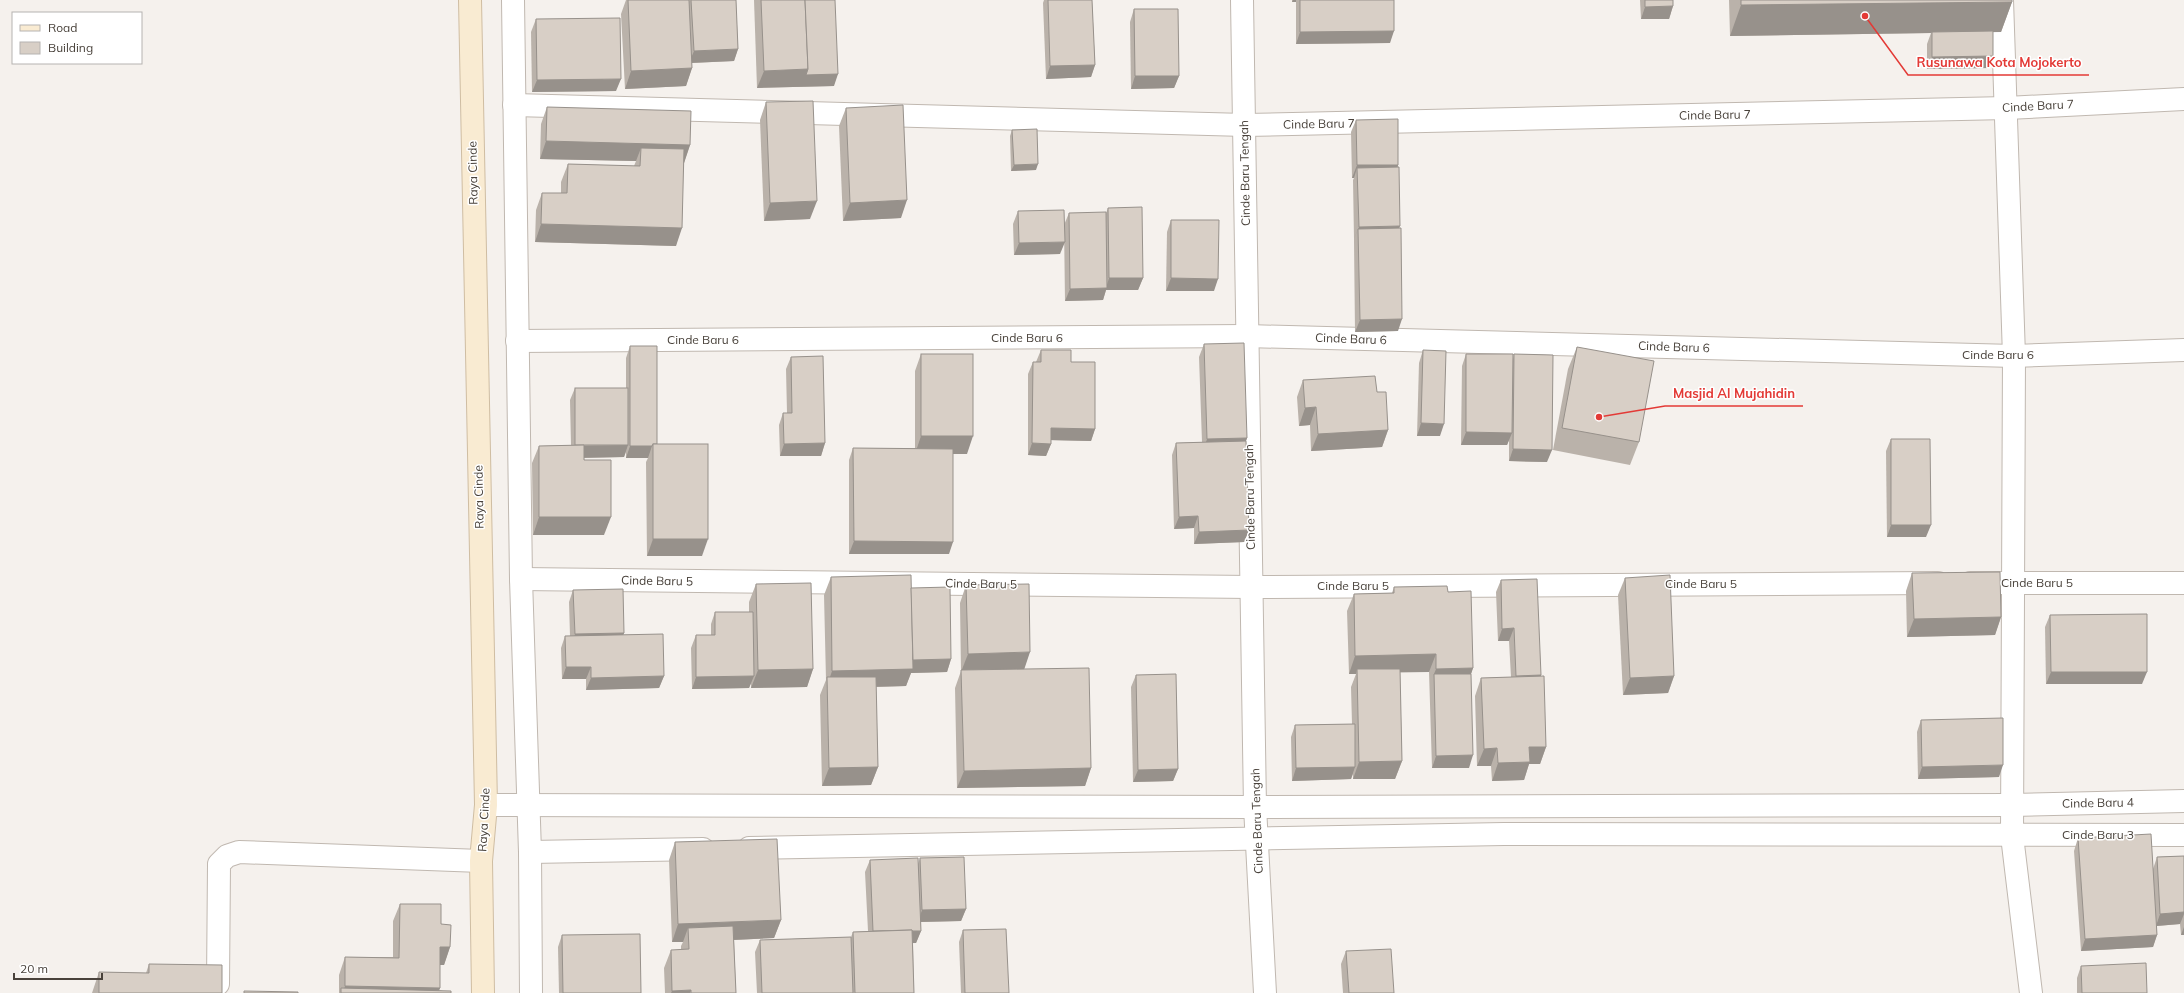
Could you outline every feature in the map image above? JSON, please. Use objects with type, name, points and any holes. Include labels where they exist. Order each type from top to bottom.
[{"type":"street","name":"Raya Cinde","points":[[470,0],[491,805],[481,861],[483,993]]},
{"type":"street","points":[[513,0],[525,805],[530,852],[531,993]]},
{"type":"street","name":"Cinde Baru Tengah","points":[[1242,0],[1255,807],[1265,993]]},
{"type":"street","points":[[2002,0],[2007,108],[2014,356],[2012,836],[2030,993]]},
{"type":"street","name":"Cinde Baru 7","points":[[514,105],[1245,125],[2007,108],[2184,99]]},
{"type":"street","name":"Cinde Baru 6","points":[[517,341],[1247,336],[2014,356],[2184,350]]},
{"type":"street","name":"Cinde Baru 5","points":[[521,579],[1252,587],[2184,583]]},
{"type":"street","name":"Cinde Baru 4","points":[[491,805],[1255,807],[2012,804],[2184,801]]},
{"type":"street","name":"Cinde Baru 3","points":[[530,852],[1256,840],[1504,834],[2012,836],[2184,835]]},
{"type":"street","points":[[218,984],[218,864],[227,856],[240,852],[481,861]]},
{"type":"building","points":[[628,0],[689,0],[692,68],[631,71]]},
{"type":"building","points":[[691,0],[736,0],[738,49],[694,51]]},
{"type":"building","points":[[761,0],[805,0],[808,69],[764,71]]},
{"type":"building","points":[[805,0],[835,0],[838,74],[806,75],[808,69]]},
{"type":"building","points":[[1048,0],[1092,0],[1095,65],[1050,66]]},
{"type":"building","points":[[1300,0],[1394,0],[1394,31],[1300,32]]},
{"type":"building","points":[[1645,0],[1673,0],[1673,6],[1645,7]]},
{"type":"building","points":[[1741,0],[2012,0],[2012,2],[1741,5]]},
{"type":"building","points":[[1134,9],[1178,9],[1179,76],[1135,76]]},
{"type":"building","points":[[620,18],[621,79],[537,80],[536,19]]},
{"type":"building","points":[[1993,31],[1993,56],[1932,57],[1932,32]]},
{"type":"building","points":[[813,101],[817,201],[770,203],[766,102]]},
{"type":"building","points":[[903,105],[907,200],[850,203],[846,108]]},
{"type":"building","points":[[547,107],[691,111],[690,145],[546,141]]},
{"type":"building","points":[[1398,119],[1398,165],[1357,165],[1356,120]]},
{"type":"building","points":[[1037,129],[1038,164],[1014,165],[1012,130]]},
{"type":"building","points":[[641,148],[684,149],[682,228],[541,224],[542,193],[567,193],[568,164],[640,166]]},
{"type":"building","points":[[1399,167],[1400,226],[1359,227],[1357,168]]},
{"type":"building","points":[[1142,207],[1143,278],[1109,278],[1108,208]]},
{"type":"building","points":[[1064,210],[1065,242],[1019,243],[1018,211]]},
{"type":"building","points":[[1106,212],[1107,288],[1070,289],[1069,213]]},
{"type":"building","points":[[1171,220],[1219,220],[1218,279],[1171,278]]},
{"type":"building","points":[[1401,228],[1402,319],[1360,320],[1358,229]]},
{"type":"building","points":[[1244,343],[1247,438],[1207,439],[1204,344]]},
{"type":"building","points":[[630,346],[657,346],[657,444],[653,444],[652,446],[630,446]]},
{"type":"building","points":[[1577,347],[1654,361],[1639,442],[1562,428]]},
{"type":"building","points":[[1041,350],[1071,350],[1071,362],[1095,362],[1095,429],[1051,428],[1051,444],[1032,443],[1033,362],[1041,362]]},
{"type":"building","points":[[1423,350],[1446,351],[1444,424],[1421,423]]},
{"type":"building","points":[[921,354],[973,354],[973,436],[921,436]]},
{"type":"building","points":[[1466,354],[1513,354],[1512,433],[1466,432]]},
{"type":"building","points":[[1514,354],[1553,355],[1552,450],[1513,449]]},
{"type":"building","points":[[823,356],[825,443],[784,444],[783,413],[792,413],[791,357]]},
{"type":"building","points":[[1375,376],[1377,392],[1386,392],[1388,430],[1318,434],[1316,407],[1305,408],[1303,380]]},
{"type":"building","points":[[575,388],[628,388],[628,445],[575,445]]},
{"type":"building","points":[[1891,439],[1930,439],[1931,525],[1891,525]]},
{"type":"building","points":[[1246,441],[1249,530],[1199,532],[1198,516],[1179,517],[1176,443]]},
{"type":"building","points":[[653,444],[708,444],[708,539],[653,539]]},
{"type":"building","points":[[584,445],[584,460],[611,460],[611,517],[539,517],[539,446]]},
{"type":"building","points":[[853,448],[953,449],[953,542],[854,541]]},
{"type":"building","points":[[2000,572],[2001,617],[1914,619],[1912,573]]},
{"type":"building","points":[[911,575],[913,669],[832,671],[831,577]]},
{"type":"building","points":[[1670,575],[1674,676],[1630,678],[1625,578]]},
{"type":"building","points":[[1537,579],[1541,675],[1516,676],[1514,628],[1502,629],[1501,580]]},
{"type":"building","points":[[811,583],[813,669],[758,670],[756,584]]},
{"type":"building","points":[[1029,584],[1030,652],[968,654],[966,585]]},
{"type":"building","points":[[1447,586],[1448,592],[1471,591],[1473,668],[1436,669],[1436,654],[1355,656],[1354,594],[1394,593],[1394,587]]},
{"type":"building","points":[[950,587],[951,659],[913,660],[911,588]]},
{"type":"building","points":[[623,589],[624,633],[575,634],[573,590]]},
{"type":"building","points":[[715,612],[753,612],[754,676],[696,677],[696,635],[715,635]]},
{"type":"building","points":[[2147,614],[2147,672],[2051,672],[2050,615]]},
{"type":"building","points":[[663,634],[664,676],[591,678],[591,667],[566,667],[565,636]]},
{"type":"building","points":[[1089,668],[1091,768],[964,771],[961,670]]},
{"type":"building","points":[[1357,669],[1400,669],[1402,761],[1359,762]]},
{"type":"building","points":[[1176,674],[1178,769],[1138,770],[1136,675]]},
{"type":"building","points":[[1434,674],[1471,674],[1473,755],[1436,756]]},
{"type":"building","points":[[1544,676],[1546,747],[1529,747],[1530,762],[1498,763],[1497,748],[1484,749],[1481,678]]},
{"type":"building","points":[[827,677],[876,677],[878,767],[829,768]]},
{"type":"building","points":[[2003,718],[2003,765],[1922,767],[1921,720]]},
{"type":"building","points":[[1355,724],[1355,767],[1296,768],[1295,725]]},
{"type":"building","points":[[2151,834],[2157,935],[2085,939],[2078,838]]},
{"type":"building","points":[[777,839],[781,920],[678,924],[675,842]]},
{"type":"building","points":[[2184,856],[2184,912],[2160,914],[2157,857]]},
{"type":"building","points":[[964,857],[966,909],[922,910],[920,858]]},
{"type":"building","points":[[918,858],[921,931],[873,931],[870,860]]},
{"type":"building","points":[[400,904],[441,904],[441,924],[451,925],[450,947],[440,947],[440,988],[345,986],[345,957],[399,958]]},
{"type":"building","points":[[733,926],[736,993],[691,993],[691,990],[672,991],[671,950],[689,949],[688,928]]},
{"type":"building","points":[[1006,929],[1009,993],[965,993],[963,930]]},
{"type":"building","points":[[912,930],[914,993],[855,993],[853,932]]},
{"type":"building","points":[[640,934],[641,993],[563,993],[562,935]]},
{"type":"building","points":[[851,937],[853,993],[762,993],[760,940]]},
{"type":"building","points":[[1391,949],[1394,993],[1349,993],[1346,951]]},
{"type":"building","points":[[2146,963],[2147,993],[2082,993],[2081,966]]},
{"type":"building","points":[[149,964],[222,965],[222,993],[99,993],[99,972],[149,973]]},
{"type":"building","points":[[341,988],[451,991],[451,993],[341,993]]},
{"type":"building","points":[[244,991],[298,992],[298,993],[244,993]]},
{"type":"place","name":"Rusunawa Kota Mojokerto","points":[[1865,16]]},
{"type":"place","name":"Masjid Al Mujahidin","points":[[1599,417]]}]
